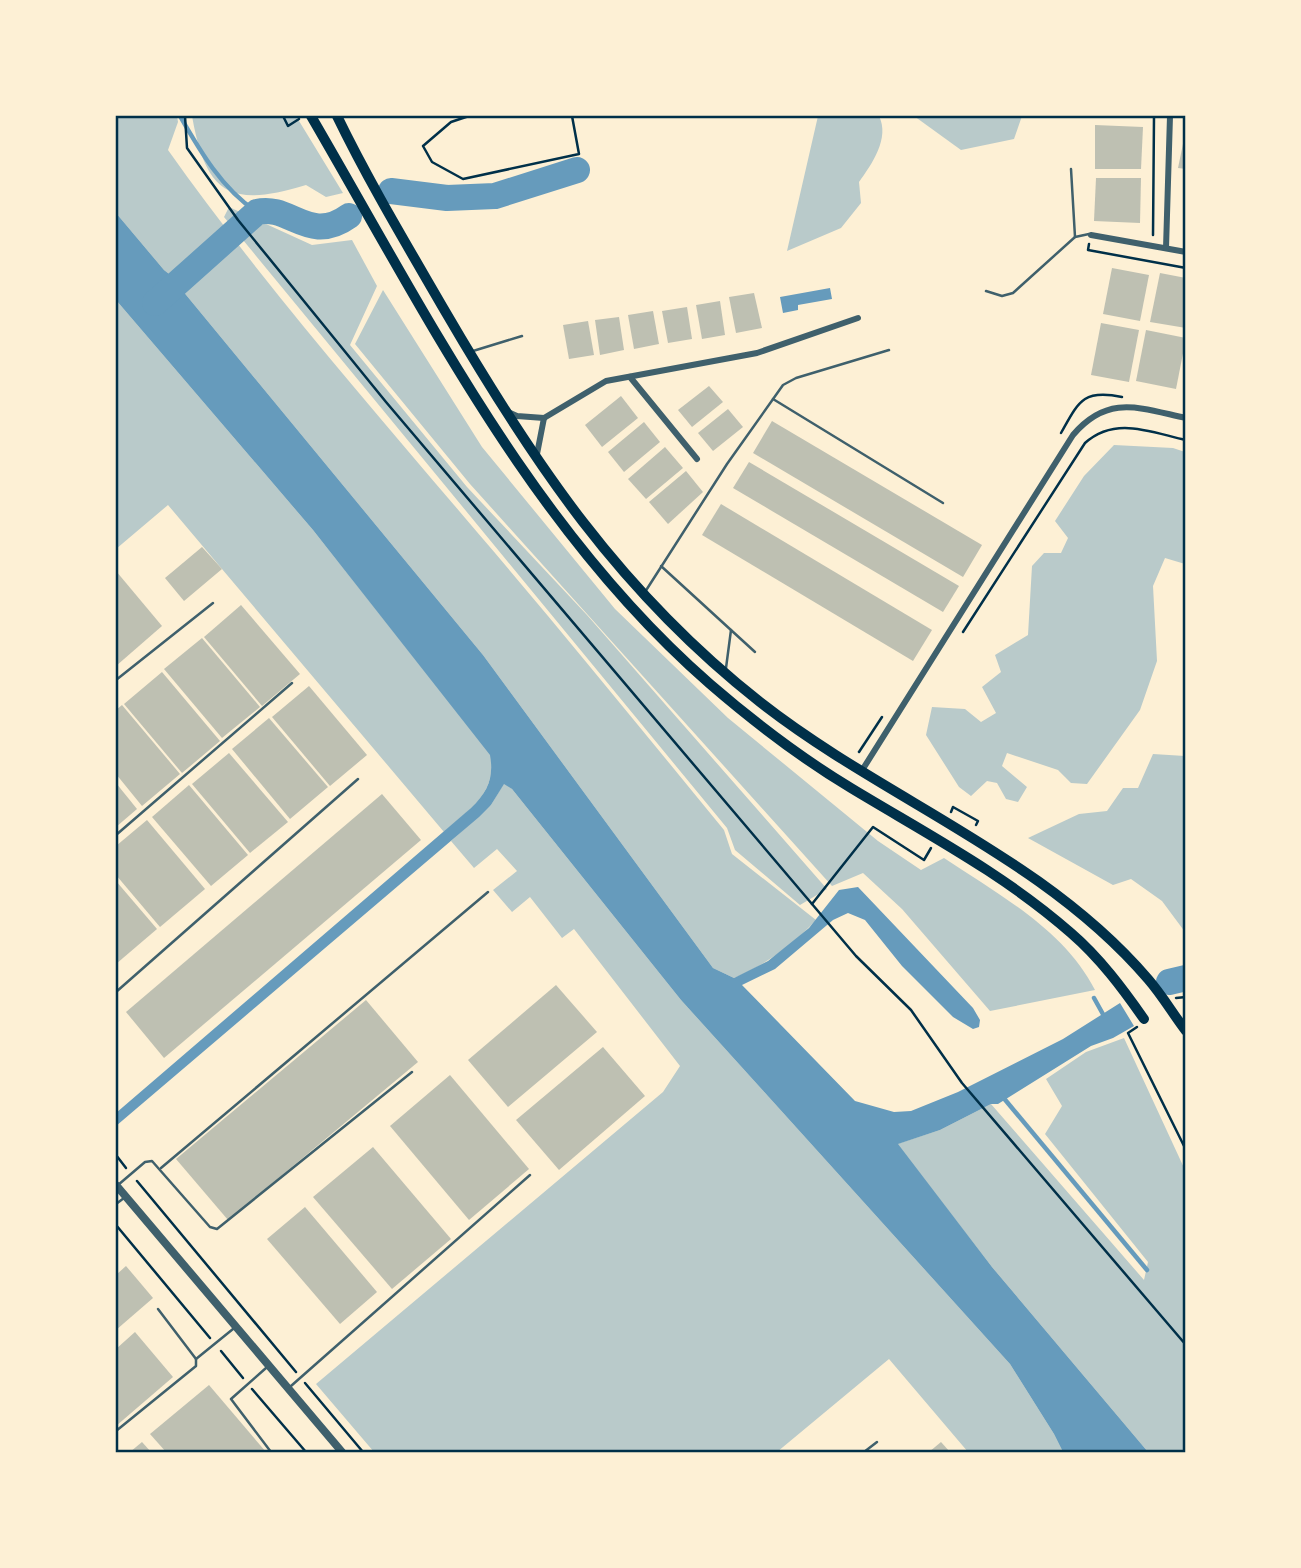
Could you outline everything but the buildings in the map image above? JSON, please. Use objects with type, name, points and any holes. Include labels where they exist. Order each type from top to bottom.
[{"type":"main road","points":[[311,116],[502,440],[573,539],[631,608],[710,684],[785,743],[851,788],[985,867],[1073,934],[1126,994],[1144,1019]]},
{"type":"main road","points":[[337,116],[399,232],[503,409],[538,463],[589,531],[643,595],[725,672],[795,728],[860,772],[968,834],[1027,873],[1082,916],[1171,1002],[1185,1031]]},
{"type":"street","points":[[1166,248],[1170,116]]},
{"type":"street","points":[[1091,235],[1185,252]]},
{"type":"street","points":[[503,409],[517,416],[544,418],[597,384],[757,353],[858,318]]},
{"type":"street","points":[[630,377],[697,459]]},
{"type":"street","points":[[860,772],[1073,435],[1088,417],[1108,409],[1130,406],[1185,418]]},
{"type":"street","points":[[538,463],[536,445],[544,418]]},
{"type":"street","points":[[116,1185],[342,1452]]},
{"type":"lane","points":[[1071,169],[1075,236]]},
{"type":"lane","points":[[986,291],[1002,296],[1013,293],[1075,236],[1091,235]]},
{"type":"lane","points":[[470,353],[522,336]]},
{"type":"lane","points":[[643,595],[773,399],[789,381],[889,350]]},
{"type":"lane","points":[[773,399],[943,503]]},
{"type":"lane","points":[[661,566],[755,652]]},
{"type":"lane","points":[[116,680],[213,603]]},
{"type":"lane","points":[[725,672],[730,630]]},
{"type":"lane","points":[[116,835],[292,683]]},
{"type":"lane","points":[[116,992],[358,779]]},
{"type":"lane","points":[[161,1168],[488,892]]},
{"type":"lane","points":[[116,1185],[149,1161],[161,1168],[210,1227],[217,1229],[412,1072]]},
{"type":"lane","points":[[288,1389],[530,1175]]},
{"type":"lane","points":[[116,1204],[125,1196]]},
{"type":"lane","points":[[116,1431],[196,1366],[196,1359],[158,1309]]},
{"type":"lane","points":[[196,1359],[236,1327]]},
{"type":"lane","points":[[269,1366],[231,1399],[271,1452]]},
{"type":"lane","points":[[864,1452],[877,1442]]},
{"type":"path","points":[[186,116],[187,148],[238,220],[386,402],[831,927],[856,956],[911,1010],[962,1083],[1185,1345]]},
{"type":"path","points":[[283,116],[288,125],[305,116]]},
{"type":"path","points":[[469,116],[451,122],[423,146],[432,162],[463,178],[579,154],[572,116]]},
{"type":"path","points":[[1153,235],[1154,116]]},
{"type":"path","points":[[1091,235],[1087,250],[1185,268]]},
{"type":"path","points":[[960,636],[1085,443],[1094,435],[1103,430],[1127,426],[1185,440]]},
{"type":"path","points":[[953,807],[978,821],[975,828]]},
{"type":"path","points":[[812,904],[873,827],[924,860]]},
{"type":"path","points":[[1171,1002],[1185,997]]},
{"type":"path","points":[[1128,1032],[1185,1150]]},
{"type":"path","points":[[116,1155],[363,1452]]},
{"type":"shaded area","points":[[116,116],[177,116],[178,122],[168,150],[241,249],[724,830],[732,854],[816,920],[798,938],[768,961],[734,978],[713,968],[483,655],[182,290],[178,281],[164,270],[116,213]]},
{"type":"shaded area","points":[[192,116],[296,116],[343,193],[326,197],[306,185],[258,195],[240,194],[226,189],[214,179],[205,163]]},
{"type":"shaded area","points":[[818,116],[879,116],[882,124],[881,142],[859,182],[861,203],[841,228],[787,251]]},
{"type":"shaded area","points":[[914,116],[1022,116],[1014,139],[961,150]]},
{"type":"shaded area","points":[[229,207],[312,245],[352,240],[377,286],[350,345],[467,487],[587,615],[827,889],[800,905],[735,850],[727,828],[224,217]]},
{"type":"shaded area","points":[[383,290],[482,447],[615,609],[728,718],[878,841],[921,870],[944,858],[1008,900],[1048,931],[1066,949],[1095,990],[990,1011],[902,909],[863,873],[832,886],[470,484],[355,344]]},
{"type":"shaded area","points":[[116,300],[313,530],[491,755],[490,780],[480,799],[444,832],[168,505],[116,549]]},
{"type":"shaded area","points":[[1114,445],[1173,448],[1185,452],[1185,564],[1165,558],[1153,586],[1157,661],[1140,710],[1087,784],[1071,783],[1058,770],[1007,753],[1002,766],[1027,787],[1018,802],[1006,799],[997,783],[987,781],[971,796],[959,787],[926,735],[932,707],[965,709],[981,722],[996,713],[982,687],[1001,672],[995,655],[1028,635],[1032,566],[1044,553],[1061,553],[1068,538],[1055,521],[1084,476]]},
{"type":"shaded area","points":[[1153,754],[1185,756],[1185,932],[1162,901],[1131,879],[1113,885],[1028,838],[1079,814],[1107,811],[1123,788],[1138,788]]},
{"type":"shaded area","points":[[504,783],[512,789],[681,1000],[1010,1364],[1063,1452],[968,1452],[889,1359],[777,1452],[374,1452],[316,1384],[663,1092],[680,1066],[574,929],[562,938],[530,897],[512,912],[493,890],[517,871],[497,849],[474,868],[451,841],[491,805]]},
{"type":"shaded area","points":[[1124,1038],[1185,1170],[1185,1452],[1148,1452],[992,1267],[897,1144],[940,1130],[991,1104],[1144,1280],[1148,1262],[1045,1134],[1062,1106],[1046,1079],[1086,1052]]},
{"type":"water","points":[[116,213],[164,270],[178,281],[182,290],[483,655],[713,968],[734,978],[768,961],[809,928],[839,890],[858,887],[973,1008],[980,1020],[979,1027],[973,1029],[953,1017],[902,966],[865,920],[848,913],[833,920],[775,969],[742,985],[855,1101],[894,1112],[911,1111],[958,1092],[1063,1039],[1120,1003],[1134,1026],[1091,1046],[998,1104],[991,1104],[940,1130],[898,1144],[992,1267],[1148,1452],[1063,1452],[1010,1364],[681,1000],[512,789],[504,784],[491,805],[479,817],[116,1126],[116,1113],[471,808],[486,790],[491,770],[490,755],[313,530],[116,300]]},
{"type":"water","points":[[830,288],[832,299],[798,305],[798,310],[783,313],[780,297]]},
{"type":"waterway","points":[[180,116],[223,181],[244,203],[257,212]]},
{"type":"waterway","points":[[391,191],[447,198],[495,196],[577,170]]},
{"type":"waterway","points":[[155,303],[257,212],[280,213],[300,222],[322,226],[335,224],[349,216]]},
{"type":"waterway","points":[[1169,982],[1186,978]]},
{"type":"waterway","points":[[1094,998],[1104,1016]]},
{"type":"waterway","points":[[1002,1096],[1147,1270]]}]
